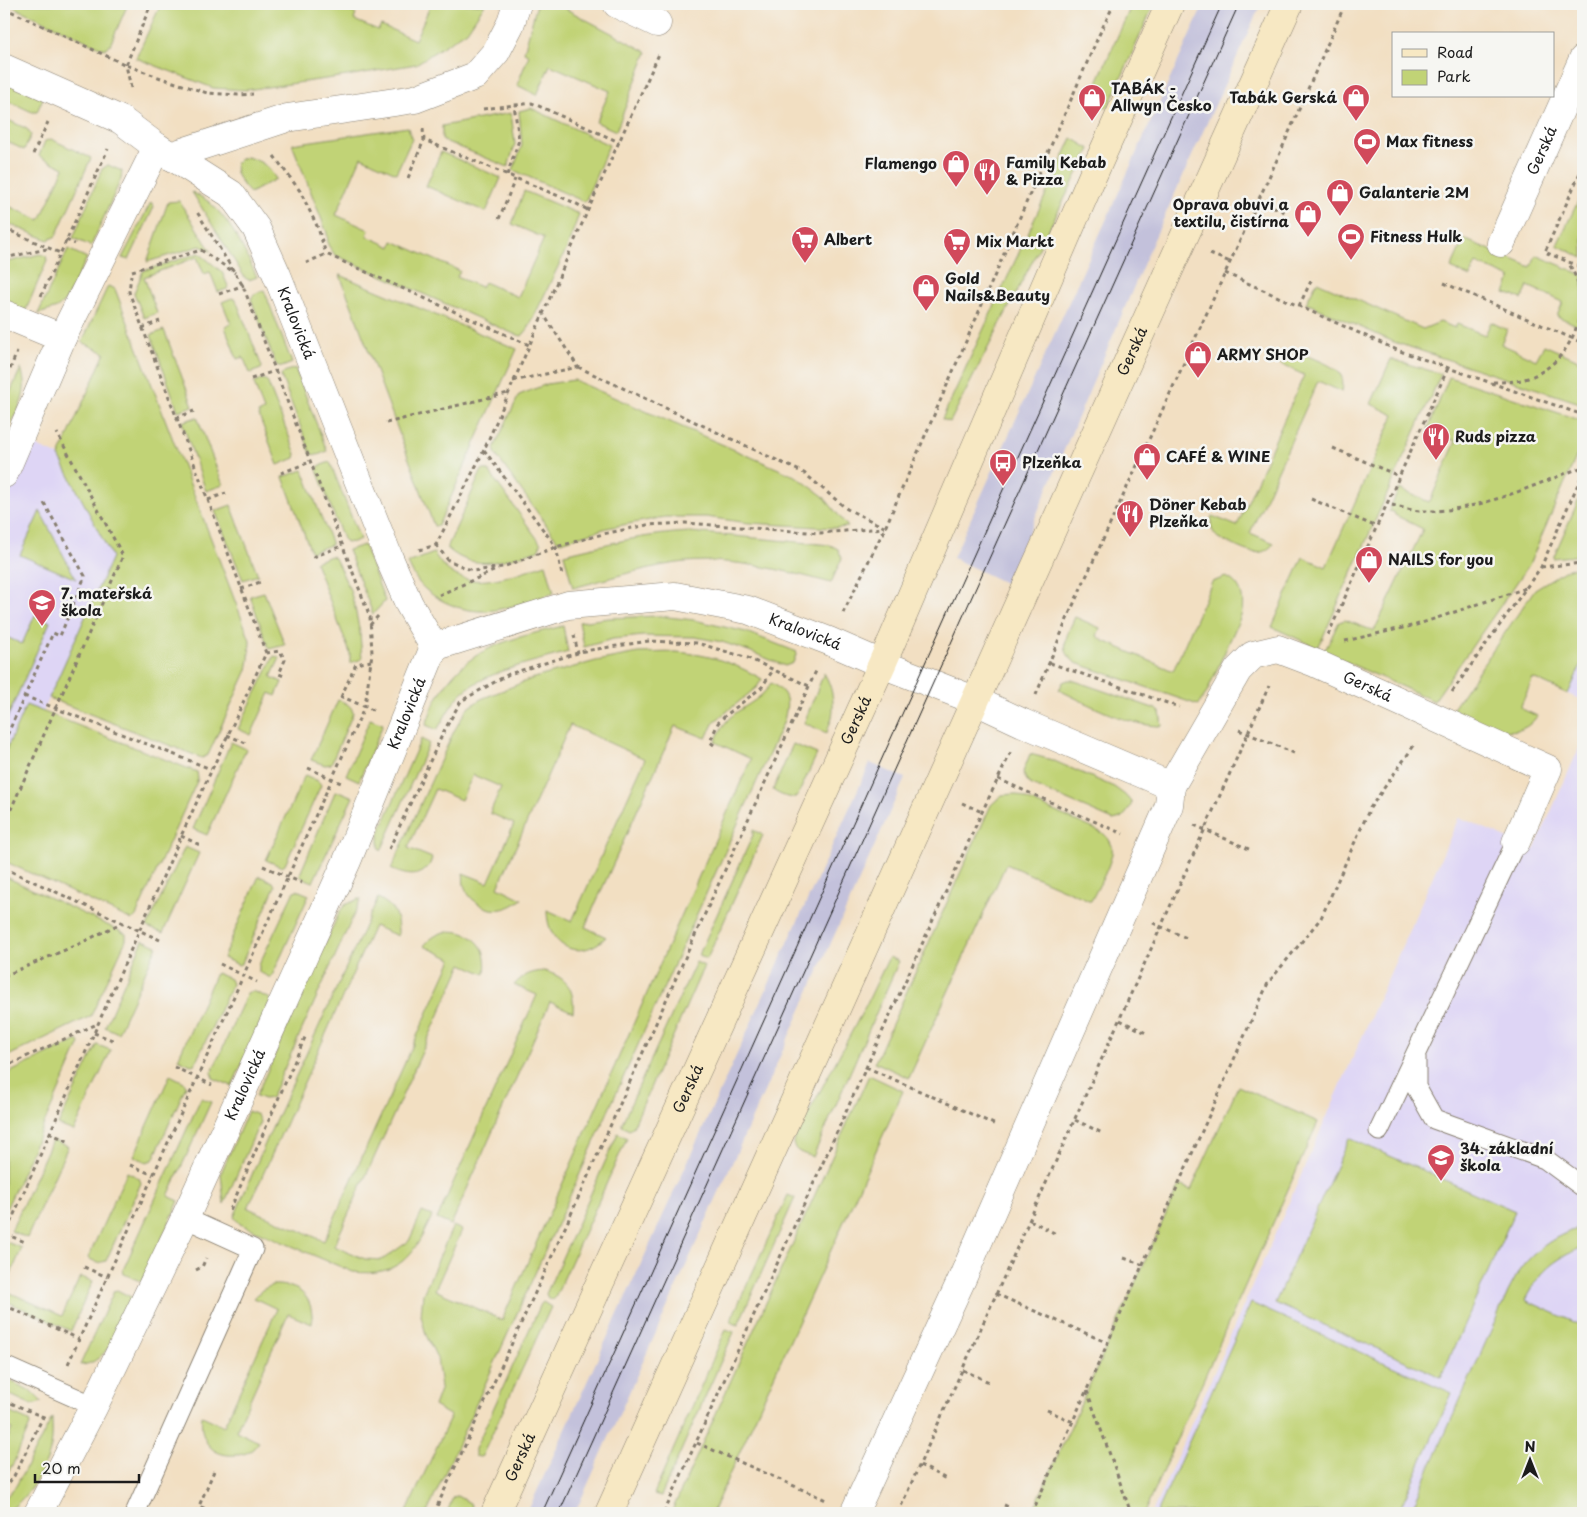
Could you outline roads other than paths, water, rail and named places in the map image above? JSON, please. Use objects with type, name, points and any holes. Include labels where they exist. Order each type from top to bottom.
[{"type":"street","points":[[4,474],[62,338],[102,258],[164,152],[287,118],[415,99],[475,76],[496,52],[510,24],[517,4]]},
{"type":"street","points":[[618,4],[660,35]]},
{"type":"street","name":"Gerská","points":[[495,1513],[882,664],[1092,177],[1170,4]]},
{"type":"street","name":"Gerská","points":[[609,1513],[1289,4]]},
{"type":"street","name":"Gerská","points":[[1501,243],[1583,59]]},
{"type":"street","name":"Kralovická","points":[[4,68],[121,120],[164,152],[231,194],[256,228],[277,275],[389,558],[411,608],[434,647]]},
{"type":"street","points":[[16,319],[62,338]]},
{"type":"street","name":"Kralovická","points":[[434,647],[568,605],[676,596],[748,610],[829,641],[882,664]]},
{"type":"street","name":"Kralovická","points":[[38,1513],[94,1406],[185,1218],[347,861],[434,647]]},
{"type":"street","name":"Gerská","points":[[854,1513],[962,1279],[1166,813],[1171,786],[1238,670],[1253,655],[1278,650],[1315,663],[1548,769],[1516,842]]},
{"type":"street","points":[[882,664],[974,700],[1023,724],[1171,786]]},
{"type":"lane","points":[[1379,1131],[1516,842]]},
{"type":"lane","points":[[1416,1054],[1416,1087],[1434,1119],[1545,1159],[1583,1187]]},
{"type":"lane","points":[[135,1513],[253,1248],[185,1218]]},
{"type":"lane","points":[[4,1366],[94,1406]]},
{"type":"tram line","points":[[542,1513],[1222,4]]},
{"type":"tram line","points":[[559,1513],[1239,4]]},
{"type":"place","name":"TABÁK - Allwyn Česko","points":[[1092,122]]},
{"type":"place","name":"Tabák Gerská","points":[[1356,122]]},
{"type":"place","name":"Max fitness","points":[[1367,166]]},
{"type":"place","name":"Flamengo","points":[[956,188]]},
{"type":"place","name":"Family Kebab & Pizza","points":[[987,196]]},
{"type":"place","name":"Galanterie 2M","points":[[1340,217]]},
{"type":"place","name":"Oprava obuvi a textilu, čistírna","points":[[1308,238]]},
{"type":"place","name":"Fitness Hulk","points":[[1351,261]]},
{"type":"place","name":"Albert","points":[[805,264]]},
{"type":"place","name":"Mix Markt","points":[[957,266]]},
{"type":"place","name":"Gold Nails&Beauty","points":[[926,312]]},
{"type":"place","name":"ARMY SHOP","points":[[1198,379]]},
{"type":"place","name":"Ruds pizza","points":[[1436,461]]},
{"type":"place","name":"CAFÉ & WINE","points":[[1147,481]]},
{"type":"place","name":"Plzeňka","points":[[1003,487]]},
{"type":"place","name":"Döner Kebab Plzeňka","points":[[1130,538]]},
{"type":"place","name":"NAILS for you","points":[[1369,584]]},
{"type":"place","name":"7. mateřská škola","points":[[42,627]]},
{"type":"place","name":"34. základní škola","points":[[1441,1182]]}]
